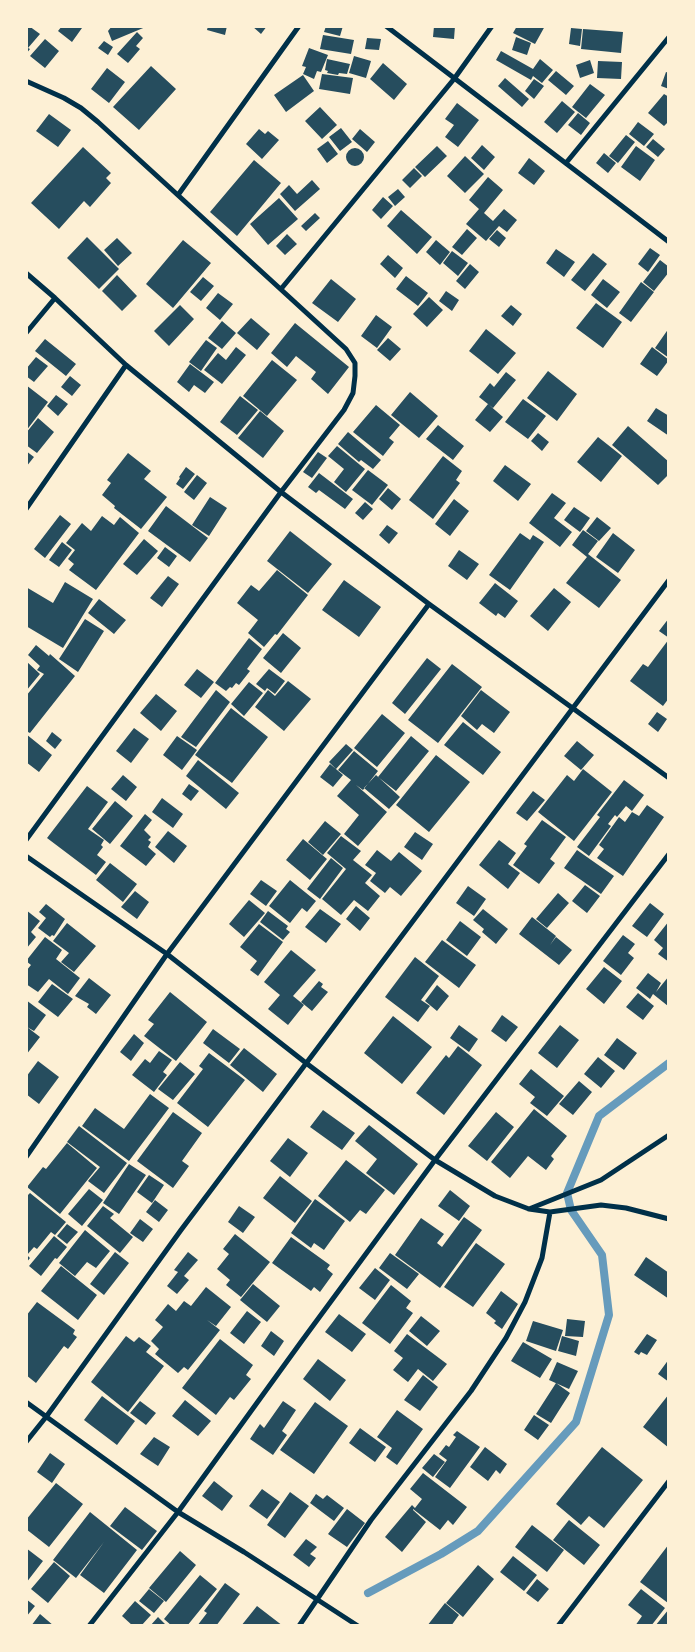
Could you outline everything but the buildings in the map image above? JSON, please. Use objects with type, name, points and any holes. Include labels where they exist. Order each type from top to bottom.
[{"type":"street","points":[[178,195],[299,26]]},
{"type":"street","points":[[386,26],[669,242]]},
{"type":"street","points":[[281,289],[454,79],[492,26]]},
{"type":"street","points":[[566,163],[669,38]]},
{"type":"street","points":[[26,81],[64,98],[81,108],[98,122],[346,349],[355,363],[356,376],[353,393],[344,410],[281,492],[26,840]]},
{"type":"street","points":[[26,273],[126,365],[281,492],[429,604],[669,778]]},
{"type":"street","points":[[26,333],[55,298]]},
{"type":"street","points":[[26,509],[126,365]]},
{"type":"street","points":[[26,1442],[181,1230],[669,580]]},
{"type":"street","points":[[26,1157],[167,954],[429,604]]},
{"type":"street","points":[[89,1626],[178,1512],[436,1160],[669,854]]},
{"type":"street","points":[[26,856],[167,954],[306,1063],[436,1160],[495,1196],[529,1209],[550,1212],[601,1205],[626,1208],[669,1219]]},
{"type":"street","points":[[529,1209],[601,1180],[669,1135]]},
{"type":"street","points":[[299,1626],[371,1520],[471,1391],[506,1338],[526,1302],[542,1258],[550,1212]]},
{"type":"street","points":[[26,1402],[178,1512],[244,1552],[358,1626]]},
{"type":"street","points":[[558,1626],[669,1481]]},
{"type":"waterway","points":[[368,1593],[441,1554],[478,1531],[576,1422],[609,1315],[602,1255],[571,1210],[567,1193],[599,1116],[669,1063]]}]
